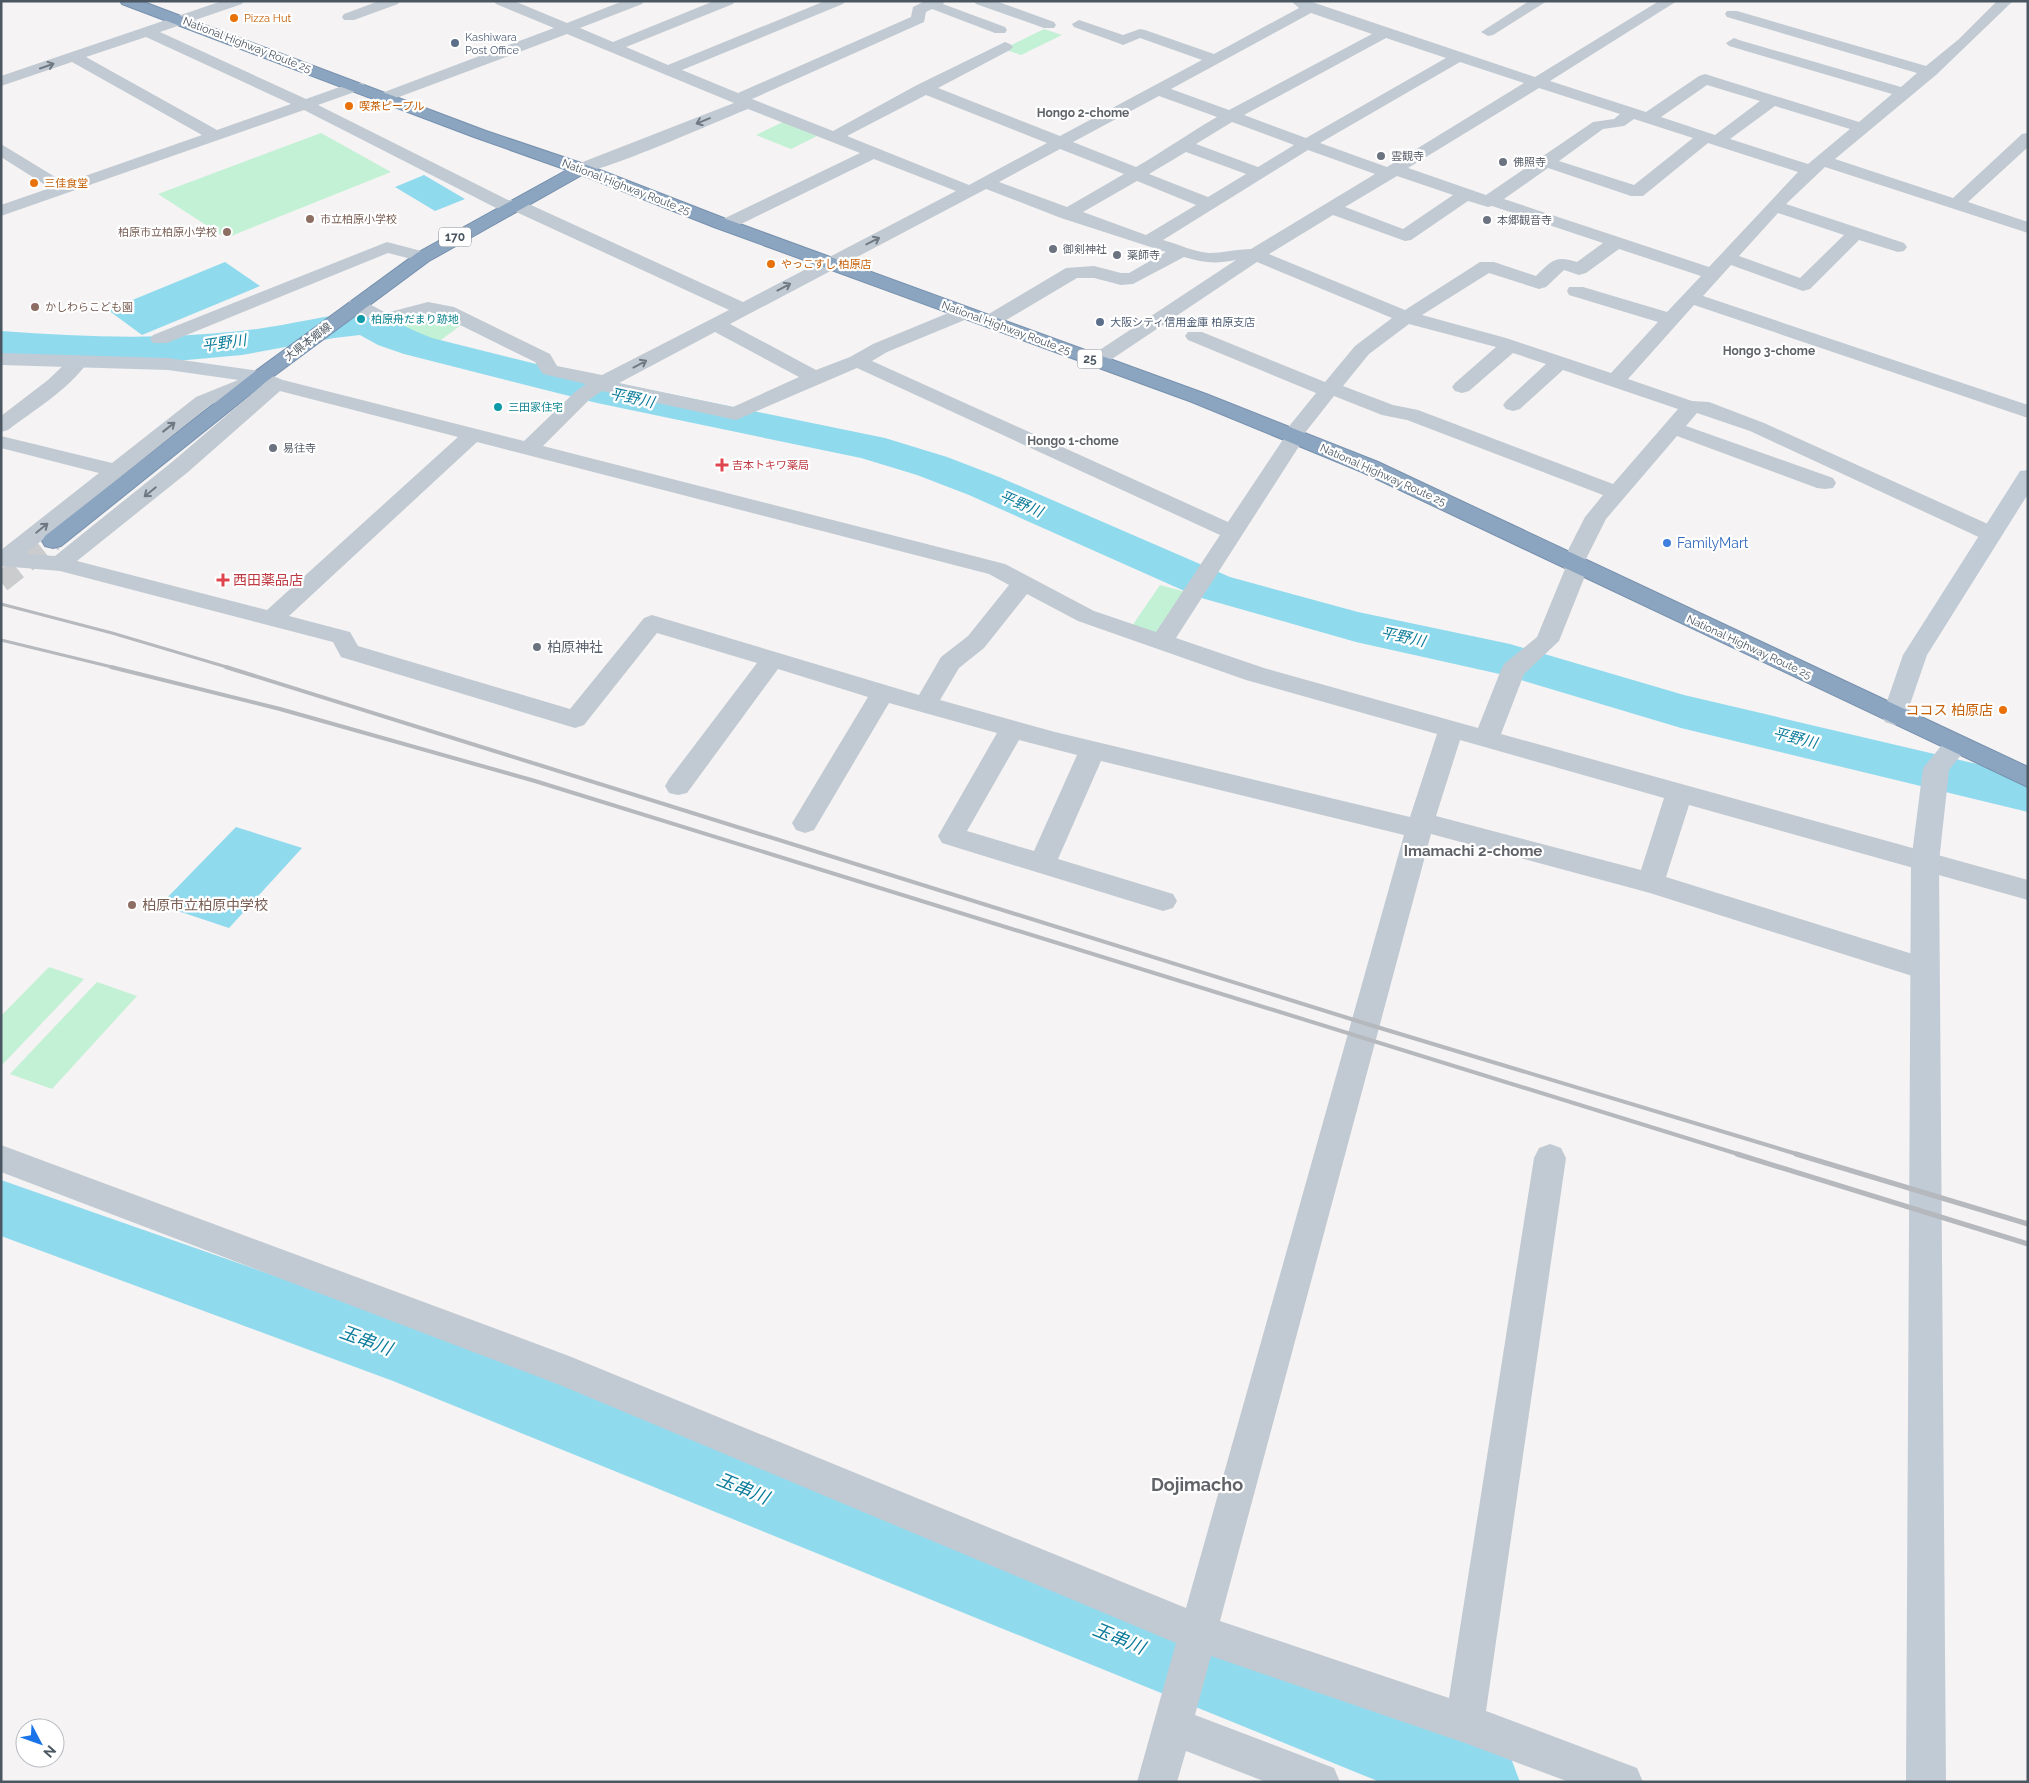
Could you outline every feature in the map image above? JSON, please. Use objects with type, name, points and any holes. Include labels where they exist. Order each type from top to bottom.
[{"type":"highway","name":"National Highway Route 25","points":[[127,1],[386,96],[480,134],[581,169],[726,225],[1096,361],[1370,467],[2028,778]]},
{"type":"highway","name":"大県本郷線","points":[[53,541],[268,381],[315,336],[423,257],[511,206],[581,169]]},
{"type":"street","points":[[1,82],[237,1]]},
{"type":"street","points":[[348,17],[393,1]]},
{"type":"street","points":[[501,1],[873,153],[1205,258],[1220,258],[1236,254],[1255,255],[1406,317],[1560,362],[1691,407],[1702,406],[1788,441],[1991,534]]},
{"type":"street","points":[[386,96],[638,1]]},
{"type":"street","points":[[614,47],[728,1]]},
{"type":"street","points":[[669,70],[838,1]]},
{"type":"street","points":[[982,1],[1048,25]]},
{"type":"street","points":[[1488,32],[1540,1]]},
{"type":"street","points":[[1096,361],[1255,255],[1670,1]]},
{"type":"street","points":[[1616,380],[1775,206],[1818,166],[1964,42],[2006,1]]},
{"type":"street","points":[[581,169],[600,163],[743,101],[919,19],[918,10],[934,3],[1000,30]]},
{"type":"street","points":[[528,449],[597,387],[829,263],[978,187],[1214,59],[1306,3],[1386,33],[1711,139],[1956,204],[2028,228]]},
{"type":"street","points":[[1732,14],[1930,72]]},
{"type":"street","points":[[1721,52],[1760,22]]},
{"type":"street","points":[[1079,24],[1123,40],[1140,33],[1214,59]]},
{"type":"street","points":[[148,32],[304,104],[511,206],[743,309]]},
{"type":"street","points":[[1067,214],[1185,146],[1192,138],[1230,116],[1386,33]]},
{"type":"street","points":[[1734,43],[1904,93]]},
{"type":"street","points":[[833,137],[917,94],[923,88],[1005,47]]},
{"type":"street","points":[[1149,241],[1308,143],[1458,56]]},
{"type":"street","points":[[74,57],[215,135]]},
{"type":"street","points":[[1649,118],[1705,79],[1863,128]]},
{"type":"street","points":[[1,210],[357,86]]},
{"type":"street","points":[[923,88],[1210,204]]},
{"type":"street","points":[[1156,89],[1308,143],[1488,202],[1599,125],[1618,123],[1632,113]]},
{"type":"street","points":[[1546,162],[1637,192],[1711,139],[1772,100]]},
{"type":"street","points":[[1956,204],[2028,138]]},
{"type":"street","points":[[1185,146],[1259,174]]},
{"type":"street","points":[[1,150],[63,189]]},
{"type":"street","points":[[726,225],[873,153]]},
{"type":"street","points":[[1331,208],[1405,236],[1466,194]]},
{"type":"street","points":[[1491,200],[1712,274]]},
{"type":"street","points":[[1775,206],[1898,247]]},
{"type":"street","points":[[1727,258],[1803,285],[1856,233]]},
{"type":"street","points":[[1162,641],[1233,533],[1293,436],[1362,350],[1406,317],[1487,266],[1539,283],[1561,263],[1579,269],[1616,242]]},
{"type":"street","points":[[160,339],[387,248],[423,257]]},
{"type":"street","points":[[989,322],[1073,272],[1094,272],[1121,279],[1133,278],[1182,251]]},
{"type":"street","points":[[1576,290],[1672,320]]},
{"type":"street","points":[[1691,298],[2028,412]]},
{"type":"street","points":[[357,305],[384,319],[428,308],[447,311],[543,358],[550,370],[597,387],[736,414],[780,392],[857,361],[880,348],[966,313]]},
{"type":"street","points":[[715,324],[816,378]]},
{"type":"street","points":[[1195,336],[1388,411],[1411,414],[1617,493]]},
{"type":"street","points":[[1462,387],[1509,346]]},
{"type":"street","points":[[1,359],[77,363],[168,364],[268,381],[997,569],[1086,616],[1255,674],[2028,890]]},
{"type":"street","points":[[857,361],[1233,533]]},
{"type":"street","points":[[1513,405],[1560,362]]},
{"type":"street","points":[[1,426],[55,384],[77,363]]},
{"type":"street","points":[[60,564],[201,449],[268,381]]},
{"type":"street","points":[[2,559],[203,400],[268,381]]},
{"type":"street","points":[[1486,740],[1513,670],[1547,641],[1575,565],[1596,517],[1691,407]]},
{"type":"street","points":[[1673,428],[1825,483]]},
{"type":"street","points":[[272,618],[472,435]]},
{"type":"street","points":[[1771,464],[1788,441]]},
{"type":"street","points":[[1,442],[115,470]]},
{"type":"street","points":[[1894,716],[1915,655],[2028,476]]},
{"type":"street","points":[[2,559],[60,564],[342,637],[349,651],[575,719],[652,623],[883,693],[1012,729],[1421,825],[1651,883],[1925,969]]},
{"type":"street","points":[[925,705],[950,663],[976,642],[1024,582]]},
{"type":"street","points":[[678,786],[772,660]]},
{"type":"street","points":[[805,823],[883,693]]},
{"type":"street","points":[[1012,729],[951,836],[1163,901]]},
{"type":"street","points":[[1157,1782],[1421,825],[1451,730]]},
{"type":"street","points":[[1926,1782],[1925,862],[1935,775],[1956,745]]},
{"type":"street","points":[[1042,864],[1093,749]]},
{"type":"street","points":[[1651,883],[1679,794]]},
{"type":"street","points":[[1,1158],[569,1372],[1196,1642],[1465,1723],[1623,1782]]},
{"type":"street","points":[[1465,1723],[1550,1158]]},
{"type":"street","points":[[1176,1711],[1320,1782]]},
{"type":"green space","points":[[1044,29],[1062,35],[1021,55],[1003,49]]},
{"type":"green space","points":[[783,122],[817,136],[791,149],[756,135]]},
{"type":"green space","points":[[321,133],[391,172],[226,238],[158,194]]},
{"type":"green space","points":[[430,315],[461,325],[437,343],[404,332],[398,320]]},
{"type":"green space","points":[[1160,585],[1186,592],[1158,634],[1132,626]]},
{"type":"green space","points":[[49,967],[84,979],[1,1066],[1,1016]]},
{"type":"green space","points":[[97,982],[137,996],[52,1089],[10,1074]]},
{"type":"water","points":[[424,175],[465,199],[435,211],[395,187]]},
{"type":"water","points":[[225,262],[260,286],[142,335],[108,310]]},
{"type":"water","points":[[236,827],[302,848],[229,928],[160,905]]},
{"type":"waterway","name":"平野川","points":[[1,343],[56,347],[176,349],[242,343],[334,326],[367,323],[392,337],[418,346],[597,391],[870,447],[932,466],[984,486],[1214,587],[1356,627],[1510,660],[1681,711],[2027,794]]},
{"type":"waterway","name":"玉串川","points":[[1,1208],[404,1353],[1480,1782]]},
{"type":"tunnel","points":[[1,582],[53,541]]},
{"type":"railway","points":[[1,604],[112,633],[230,668]]},
{"type":"railway","points":[[1,640],[116,668]]},
{"type":"railway","points":[[111,667],[280,709],[535,781],[1741,1155]]},
{"type":"railway","points":[[226,667],[1367,1024],[1800,1155]]},
{"type":"railway","points":[[1737,1154],[2028,1244]]},
{"type":"railway","points":[[1796,1154],[2028,1224]]},
{"type":"place","name":"Pizza Hut","points":[[234,18]]},
{"type":"place","name":"Kashiwara Post Office","points":[[455,43]]},
{"type":"place","name":"喫茶ピープル","points":[[349,106]]},
{"type":"place","name":"雲観寺","points":[[1381,156]]},
{"type":"place","name":"佛照寺","points":[[1503,162]]},
{"type":"place","name":"三佳食堂","points":[[34,183]]},
{"type":"place","name":"市立柏原小学校","points":[[310,219]]},
{"type":"place","name":"本郷観音寺","points":[[1487,220]]},
{"type":"place","name":"柏原市立柏原小学校","points":[[227,232]]},
{"type":"place","name":"御剣神社","points":[[1053,249]]},
{"type":"place","name":"薬師寺","points":[[1117,255]]},
{"type":"place","name":"やっこすし 柏原店","points":[[771,264]]},
{"type":"place","name":"かしわらこども園","points":[[35,307]]},
{"type":"place","name":"柏原舟だまり跡地","points":[[361,319]]},
{"type":"place","name":"大阪シティ信用金庫 柏原支店","points":[[1100,322]]},
{"type":"place","name":"三田家住宅","points":[[498,407]]},
{"type":"place","name":"易往寺","points":[[273,448]]},
{"type":"place","name":"吉本トキワ薬局","points":[[722,465]]},
{"type":"place","name":"FamilyMart","points":[[1667,543]]},
{"type":"place","name":"西田薬品店","points":[[223,580]]},
{"type":"place","name":"柏原神社","points":[[537,647]]},
{"type":"place","name":"ココス 柏原店","points":[[2003,710]]},
{"type":"place","name":"柏原市立柏原中学校","points":[[132,905]]},
{"type":"district","name":"Hongo 2-chome","points":[[1083,113]]},
{"type":"district","name":"Hongo 3-chome","points":[[1769,351]]},
{"type":"district","name":"Hongo 1-chome","points":[[1073,441]]},
{"type":"district","name":"Imamachi 2-chome","points":[[1473,851]]},
{"type":"district","name":"Dojimacho","points":[[1197,1484]]}]
